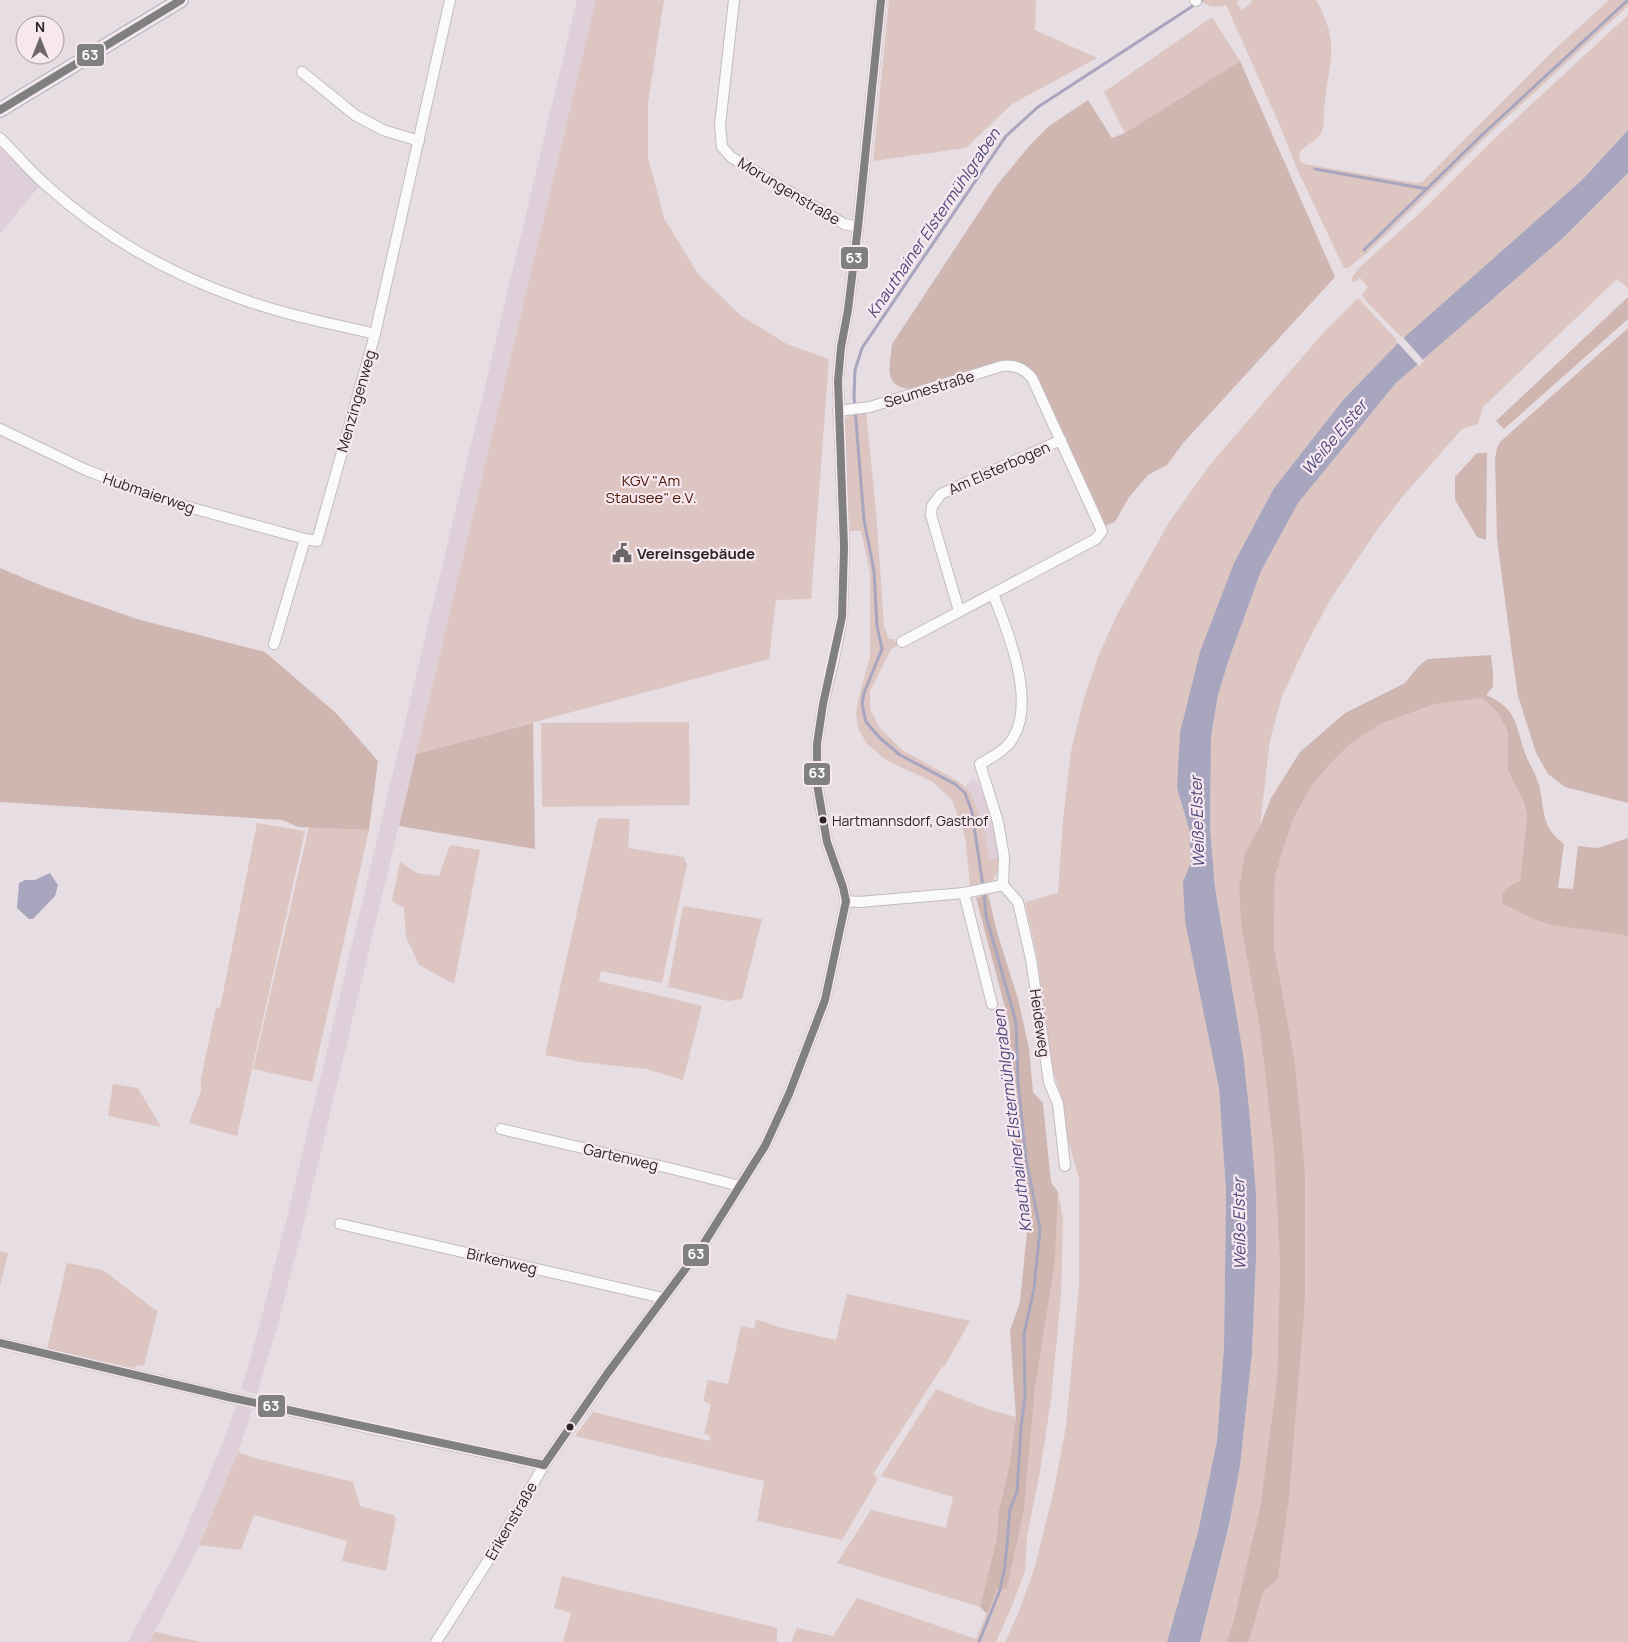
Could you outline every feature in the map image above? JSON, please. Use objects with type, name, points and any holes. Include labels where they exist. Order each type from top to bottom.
[{"type":"main road","points":[[0,110],[181,0]]},
{"type":"street","name":"Menzingenweg","points":[[305,539],[317,541],[375,334],[450,0]]},
{"type":"street","name":"Morungenstraße","points":[[734,0],[720,125],[722,148],[731,157],[844,224],[858,227]]},
{"type":"street","points":[[838,411],[840,346],[848,310],[858,227],[881,0]]},
{"type":"street","points":[[302,72],[355,115],[383,130],[419,141]]},
{"type":"street","points":[[0,138],[44,183],[121,243],[186,277],[237,298],[284,312],[375,334]]},
{"type":"street","name":"Seumestraße","points":[[838,411],[863,409],[1002,366],[1018,366]]},
{"type":"street","name":"Am Elsterbogen","points":[[902,642],[1096,539],[1102,531],[1032,378],[1025,370],[1018,366]]},
{"type":"street","name":"Erikenstraße","points":[[436,1642],[491,1556],[544,1465],[701,1248],[765,1146],[788,1094],[825,1000],[846,901],[822,820],[817,784],[816,744],[822,704],[834,660],[842,616],[844,547],[838,411]]},
{"type":"street","name":"Hubmaierweg","points":[[0,429],[86,470],[170,502],[305,539]]},
{"type":"street","name":"Am Elsterbogen","points":[[958,611],[932,515],[932,506],[941,494],[1061,440]]},
{"type":"street","points":[[274,644],[305,539]]},
{"type":"street","points":[[846,901],[858,902],[964,893],[1003,885],[1004,857],[998,822],[980,764],[1007,746],[1013,738],[1022,713],[1022,699],[1011,639],[993,594]]},
{"type":"street","name":"Heideweg","points":[[1003,885],[1018,902],[1031,959],[1049,1082],[1058,1104],[1065,1166]]},
{"type":"street","points":[[964,893],[992,1004]]},
{"type":"street","name":"Gartenweg","points":[[501,1129],[740,1186]]},
{"type":"street","name":"Birkenweg","points":[[340,1224],[663,1298]]},
{"type":"street","points":[[0,1343],[228,1397],[544,1465]]},
{"type":"shaded area","points":[[577,0],[596,0],[305,1218],[278,1324],[257,1394],[241,1389],[288,1214]]},
{"type":"shaded area","points":[[1240,61],[1335,277],[1184,442],[1167,465],[1148,475],[1129,497],[1115,522],[1104,526],[1028,367],[1020,363],[1001,362],[911,389],[902,387],[892,380],[889,367],[892,344],[997,185],[1031,144],[1049,126],[1088,100],[1112,138],[1125,133]]},
{"type":"shaded area","points":[[0,146],[39,186],[0,234]]},
{"type":"shaded area","points":[[1628,297],[1628,319],[1504,429],[1496,421]]},
{"type":"shaded area","points":[[1628,328],[1628,803],[1565,787],[1548,774],[1536,753],[1518,696],[1513,662],[1497,539],[1495,459],[1500,442]]},
{"type":"shaded area","points":[[1477,453],[1487,453],[1486,540],[1477,537],[1455,500],[1455,477]]},
{"type":"shaded area","points":[[0,568],[45,587],[137,619],[265,652],[337,714],[378,761],[369,830],[298,827],[282,820],[0,802]]},
{"type":"shaded area","points":[[1491,655],[1493,687],[1486,695],[1504,705],[1513,718],[1539,785],[1547,825],[1553,834],[1564,844],[1558,888],[1573,889],[1578,846],[1598,848],[1628,838],[1628,936],[1547,924],[1503,904],[1502,895],[1510,886],[1520,881],[1527,816],[1524,802],[1508,771],[1508,733],[1499,714],[1482,698],[1435,704],[1380,724],[1349,745],[1328,766],[1312,786],[1294,817],[1275,876],[1274,947],[1295,1062],[1305,1169],[1305,1302],[1289,1499],[1278,1579],[1263,1592],[1249,1642],[1226,1642],[1232,1627],[1260,1507],[1277,1379],[1280,1265],[1274,1155],[1264,1064],[1259,1023],[1241,926],[1239,887],[1245,853],[1260,826],[1271,798],[1300,752],[1345,713],[1405,683],[1427,659]]},
{"type":"shaded area","points":[[533,723],[535,849],[399,826],[416,754]]},
{"type":"shaded area","points":[[973,778],[980,786],[993,824],[999,858],[989,860],[984,827],[966,786]]},
{"type":"shaded area","points":[[988,894],[997,932],[1018,999],[1029,1048],[1033,1092],[1043,1103],[1051,1182],[1058,1192],[1055,1262],[1035,1388],[1024,1510],[1007,1589],[997,1589],[987,1614],[980,1607],[996,1542],[999,1510],[1010,1462],[1016,1417],[1010,1331],[1020,1302],[1028,1221],[1008,1093],[1010,1026],[976,898]]},
{"type":"shaded area","points":[[237,1405],[252,1409],[238,1452],[194,1556],[149,1642],[128,1642],[178,1548]]},
{"type":"green space","name":"KGV \"Am Stausee\" e.V.","points":[[596,0],[664,0],[648,103],[648,157],[664,218],[698,274],[740,315],[787,344],[829,359],[811,599],[776,600],[769,659],[416,754]]},
{"type":"green space","points":[[889,0],[1033,0],[1036,1],[1035,30],[1097,58],[1012,104],[966,148],[873,161]]},
{"type":"green space","points":[[1199,0],[1240,0],[1236,3],[1242,10],[1252,2],[1251,0],[1316,0],[1331,39],[1331,60],[1322,131],[1317,138],[1300,152],[1299,160],[1304,164],[1415,183],[1422,182],[1555,49],[1609,0],[1628,0],[1628,6],[1487,136],[1367,253],[1348,268],[1344,268],[1297,169],[1226,5],[1212,6]]},
{"type":"green space","points":[[1628,15],[1628,130],[1582,180],[1403,339],[1366,301],[1362,294],[1368,287],[1360,278],[1354,283],[1351,279],[1359,268],[1422,211],[1492,141]]},
{"type":"green space","points":[[1212,17],[1240,61],[1125,133],[1104,92]]},
{"type":"green space","points":[[1628,173],[1628,288],[1617,279],[1483,407],[1478,424],[1462,429],[1403,496],[1377,530],[1330,600],[1282,696],[1270,740],[1260,826],[1245,853],[1239,887],[1241,926],[1259,1023],[1274,1155],[1280,1265],[1277,1379],[1260,1507],[1232,1627],[1226,1642],[1200,1642],[1229,1525],[1240,1466],[1252,1353],[1256,1259],[1256,1193],[1215,888],[1210,828],[1211,737],[1218,695],[1261,571],[1298,503],[1396,383],[1564,237]]},
{"type":"green space","points":[[1358,298],[1399,342],[1344,399],[1274,488],[1234,563],[1177,788],[1189,829],[1191,862],[1183,882],[1219,1088],[1226,1192],[1224,1346],[1217,1441],[1198,1532],[1167,1642],[1005,1642],[1020,1609],[1035,1566],[1055,1485],[1066,1426],[1079,1286],[1079,1179],[1067,1136],[1061,1095],[1052,1068],[1037,956],[1025,902],[1058,893],[1063,819],[1071,752],[1083,701],[1099,654],[1118,613],[1168,524],[1209,466],[1323,333]]},
{"type":"green space","points":[[866,411],[876,511],[884,626],[889,639],[894,639],[898,645],[891,649],[870,691],[870,709],[879,727],[902,750],[958,781],[970,791],[984,827],[989,860],[999,858],[995,877],[988,885],[983,887],[970,885],[965,836],[952,800],[933,782],[886,760],[867,744],[858,728],[856,714],[858,701],[870,656],[870,573],[861,531],[850,531],[843,421],[851,413]]},
{"type":"green space","points":[[1482,698],[1499,714],[1508,733],[1508,771],[1524,802],[1527,816],[1520,881],[1510,887],[1597,930],[1628,936],[1628,1642],[1249,1642],[1263,1592],[1278,1579],[1289,1499],[1305,1302],[1305,1169],[1295,1062],[1274,947],[1275,876],[1294,817],[1312,786],[1328,766],[1349,745],[1380,724],[1435,704]]},
{"type":"green space","points":[[689,722],[690,805],[542,807],[541,723]]},
{"type":"green space","points":[[598,818],[630,819],[628,848],[684,857],[687,864],[662,983],[601,971],[599,981],[702,1006],[683,1080],[646,1069],[581,1062],[545,1055]]},
{"type":"green space","points":[[257,823],[305,831],[237,1136],[189,1123],[201,1091],[201,1078],[216,1008],[220,1008]]},
{"type":"green space","points":[[309,827],[369,830],[312,1082],[253,1069]]},
{"type":"green space","points":[[450,845],[480,850],[454,984],[419,965],[406,937],[404,908],[392,901],[400,862],[417,873],[439,876]]},
{"type":"green space","points":[[683,906],[762,919],[742,999],[728,1001],[668,987]]},
{"type":"green space","points":[[113,1084],[138,1088],[161,1127],[108,1116]]},
{"type":"green space","points":[[1058,1192],[1063,1219],[1061,1295],[1051,1400],[1040,1472],[1027,1536],[1025,1571],[996,1642],[791,1642],[797,1628],[833,1636],[857,1598],[976,1639],[997,1589],[1007,1589],[1024,1510],[1035,1388],[1055,1262]]},
{"type":"green space","points":[[0,1252],[8,1253],[0,1286]]},
{"type":"green space","points":[[67,1263],[103,1270],[154,1309],[158,1310],[144,1366],[137,1365],[134,1368],[47,1349]]},
{"type":"green space","points":[[847,1294],[970,1321],[944,1367],[942,1367],[873,1474],[878,1479],[842,1540],[757,1521],[764,1481],[575,1436],[593,1412],[709,1441],[710,1435],[704,1434],[711,1404],[703,1401],[708,1380],[728,1384],[741,1326],[754,1329],[756,1319],[778,1327],[836,1340]]},
{"type":"green space","points":[[936,1389],[987,1409],[1016,1417],[1010,1462],[999,1510],[996,1542],[980,1607],[837,1563],[871,1510],[946,1528],[953,1497],[881,1476]]},
{"type":"green space","points":[[238,1452],[251,1457],[353,1482],[360,1506],[394,1515],[396,1518],[386,1571],[342,1561],[347,1541],[254,1515],[241,1550],[199,1545]]},
{"type":"green space","points":[[562,1576],[777,1628],[777,1642],[563,1642],[571,1613],[554,1608]]},
{"type":"green space","points":[[155,1632],[201,1642],[149,1642]]},
{"type":"water","name":"Weiße Elster","points":[[1628,130],[1628,173],[1564,237],[1396,383],[1298,503],[1261,571],[1218,695],[1211,737],[1210,828],[1215,888],[1243,1054],[1256,1193],[1256,1259],[1252,1353],[1240,1466],[1229,1525],[1200,1642],[1167,1642],[1198,1532],[1217,1441],[1224,1346],[1226,1192],[1219,1088],[1185,921],[1183,882],[1191,862],[1189,829],[1177,788],[1180,733],[1200,652],[1234,563],[1274,488],[1344,399],[1399,342],[1582,180]]},
{"type":"water","points":[[50,873],[58,885],[55,896],[33,919],[29,919],[17,908],[19,883],[25,880],[35,880]]},
{"type":"pier","points":[[1402,336],[1424,361],[1419,366],[1396,341]]},
{"type":"waterway","name":"Knauthainer Elstermühlgraben","points":[[983,886],[972,812],[965,793],[955,784],[900,755],[880,738],[866,722],[862,704],[864,693],[882,649],[877,626],[874,571],[864,520],[854,396],[855,370],[862,348],[1006,136],[1038,107],[1202,0]]},
{"type":"waterway","points":[[1364,250],[1484,133],[1628,0]]},
{"type":"waterway","points":[[1315,169],[1427,189]]},
{"type":"waterway","name":"Knauthainer Elstermühlgraben","points":[[979,1642],[1000,1590],[1005,1566],[1010,1509],[1017,1492],[1025,1396],[1024,1334],[1034,1289],[1040,1229],[1026,1159],[1018,1082],[1016,1022],[986,916],[984,892]]},
{"type":"transit line","name":"63","points":[[0,110],[181,0]]},
{"type":"transit line","name":"63","points":[[544,1465],[607,1374],[701,1248],[765,1146],[789,1094],[825,1000],[846,901],[827,842],[817,784],[817,744],[823,704],[842,617],[844,547],[838,381],[858,227],[881,0]]},
{"type":"transit line","name":"63","points":[[0,1343],[228,1397],[544,1465]]},
{"type":"place","name":"Vereinsgebäude","points":[[622,553]]},
{"type":"place","name":"Hartmannsdorf, Gasthof","points":[[823,820]]}]
